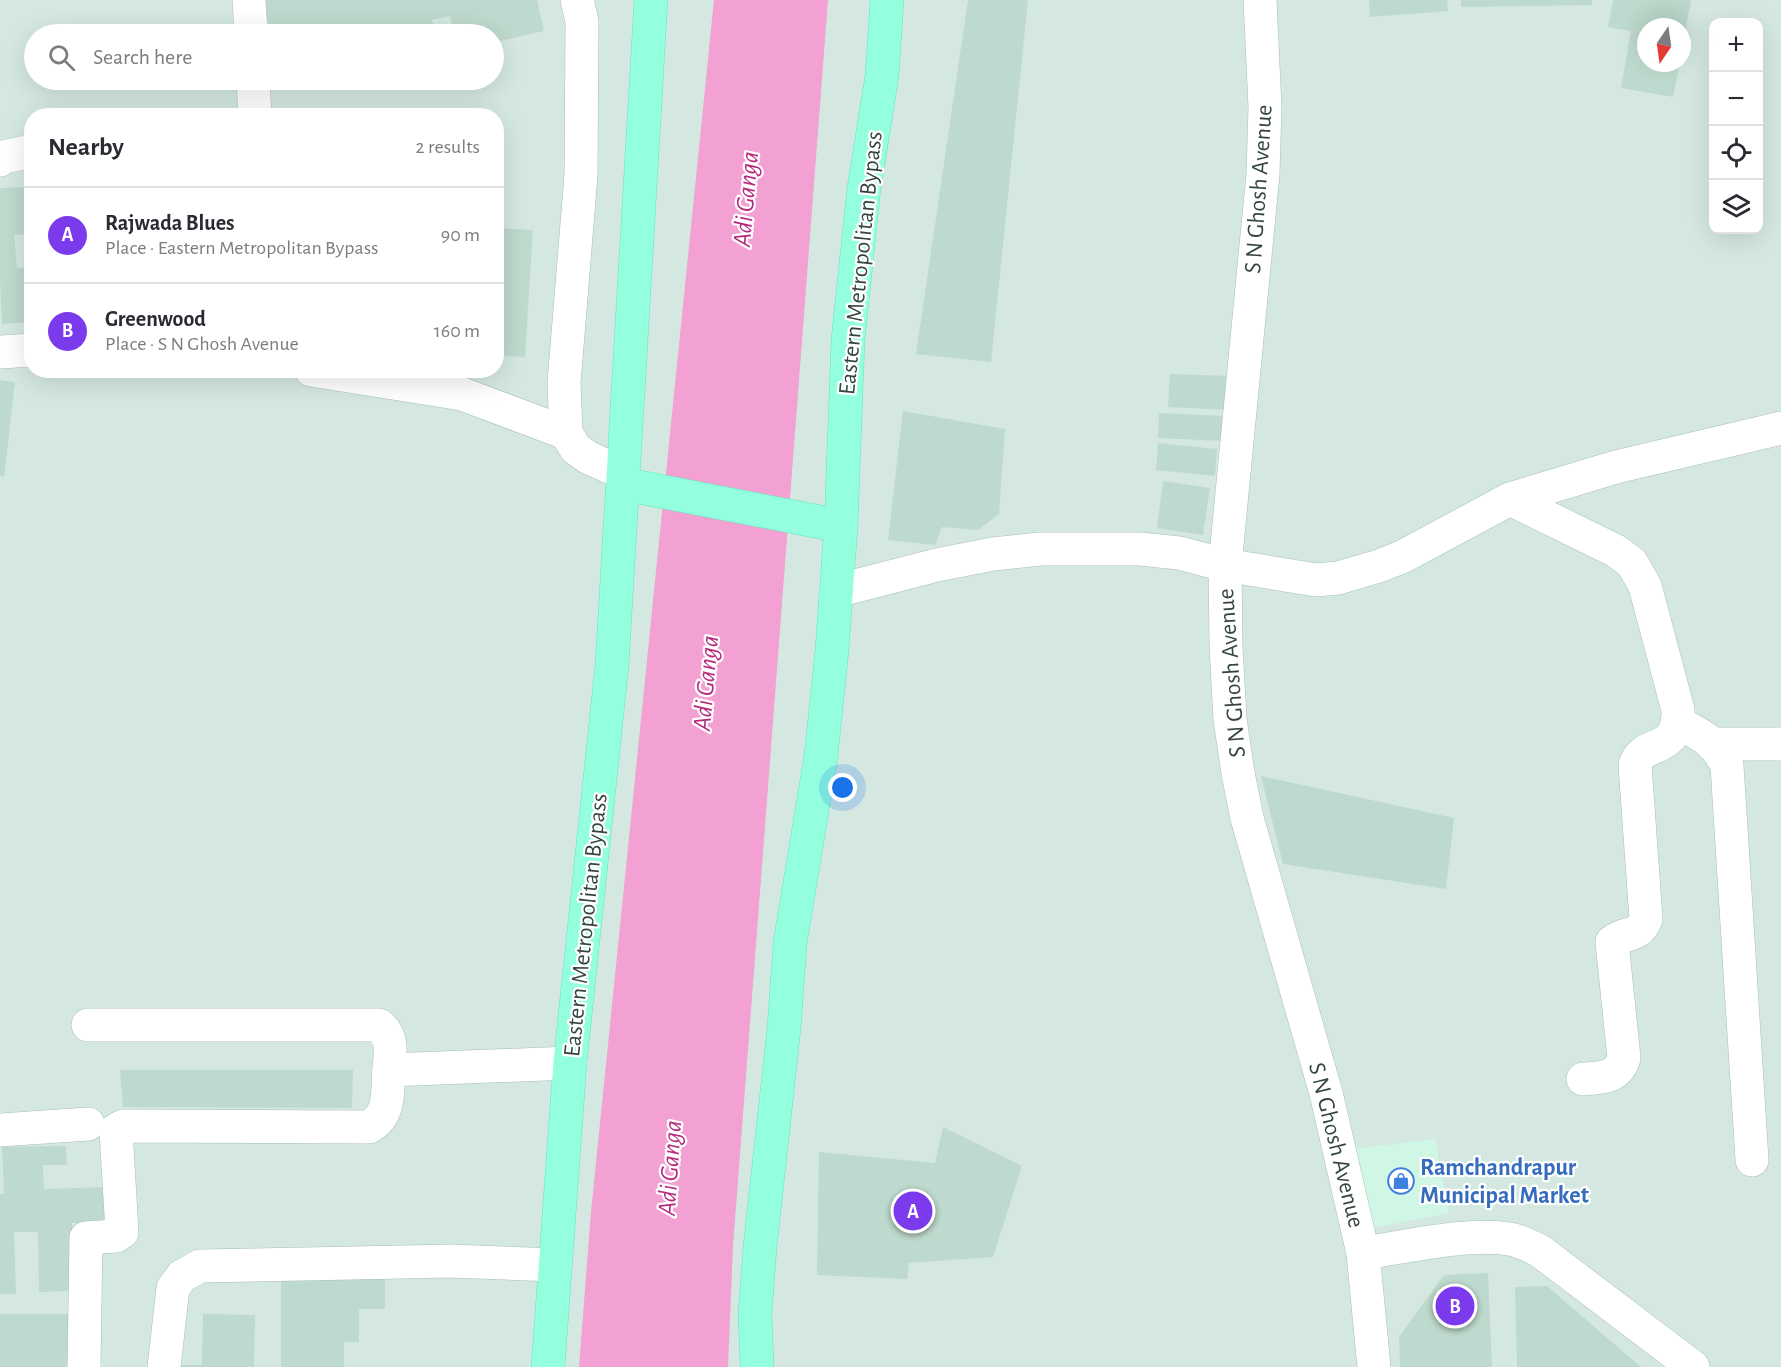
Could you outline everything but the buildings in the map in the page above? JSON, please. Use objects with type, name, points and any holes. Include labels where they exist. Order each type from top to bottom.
[{"type":"main road","name":"Eastern Metropolitan Bypass","points":[[548,1367],[570,1063],[612,665],[651,0]]},
{"type":"main road","name":"Eastern Metropolitan Bypass","points":[[757,1367],[755,1314],[784,1028],[790,943],[821,756],[841,526],[848,340],[864,188],[882,76],[886,0]]},
{"type":"main road","points":[[623,478],[841,526]]},
{"type":"street","points":[[249,0],[250,24]]},
{"type":"street","points":[[577,0],[582,21],[581,175],[564,383],[566,433],[576,449],[623,478]]},
{"type":"street","name":"S N Ghosh Avenue","points":[[1260,0],[1265,107],[1263,174],[1225,565],[1230,719],[1240,784],[1261,868],[1326,1093],[1363,1253],[1374,1367]]},
{"type":"street","points":[[254,90],[255,108]]},
{"type":"street","points":[[0,160],[24,153]]},
{"type":"street","points":[[0,352],[24,350]]},
{"type":"street","points":[[361,378],[462,394],[566,433]]},
{"type":"street","points":[[836,591],[937,564],[993,554],[1040,549],[1140,549],[1179,553],[1225,565],[1316,580],[1338,578],[1402,557],[1510,499],[1617,467],[1781,428]]},
{"type":"street","points":[[1510,499],[1616,551],[1632,563],[1645,585],[1678,710],[1678,723],[1673,736],[1640,756],[1635,765],[1646,920],[1637,933],[1612,942],[1624,1058],[1617,1071],[1608,1077],[1583,1079]]},
{"type":"street","points":[[1678,723],[1703,736],[1720,750],[1727,766],[1752,1160]]},
{"type":"street","points":[[1712,744],[1781,744]]},
{"type":"street","points":[[84,1367],[86,1238],[116,1236],[122,1232],[116,1130],[123,1126],[369,1126],[378,1122],[385,1113],[390,1038],[379,1025],[88,1025]]},
{"type":"street","points":[[389,1070],[570,1063]]},
{"type":"street","points":[[0,1130],[88,1125]]},
{"type":"street","points":[[1363,1253],[1484,1238],[1513,1239],[1540,1251],[1693,1367]]},
{"type":"street","points":[[164,1367],[173,1288],[182,1276],[200,1266],[451,1261],[555,1265]]},
{"type":"shaded area","points":[[0,0],[1781,0],[1781,1367],[0,1367]]},
{"type":"shaded area","name":"Ramchandrapur Municipal Market","points":[[1435,1139],[1449,1213],[1368,1229],[1353,1149]]},
{"type":"water","name":"Adi Ganga","points":[[714,0],[828,0],[733,1246],[728,1367],[579,1367],[591,1212]]},
{"type":"place","name":"Ramchandrapur Municipal Market","points":[[1401,1181]]},
{"type":"place","name":"Rajwada Blues","points":[[913,1211]]},
{"type":"place","name":"Greenwood","points":[[1455,1306]]}]
